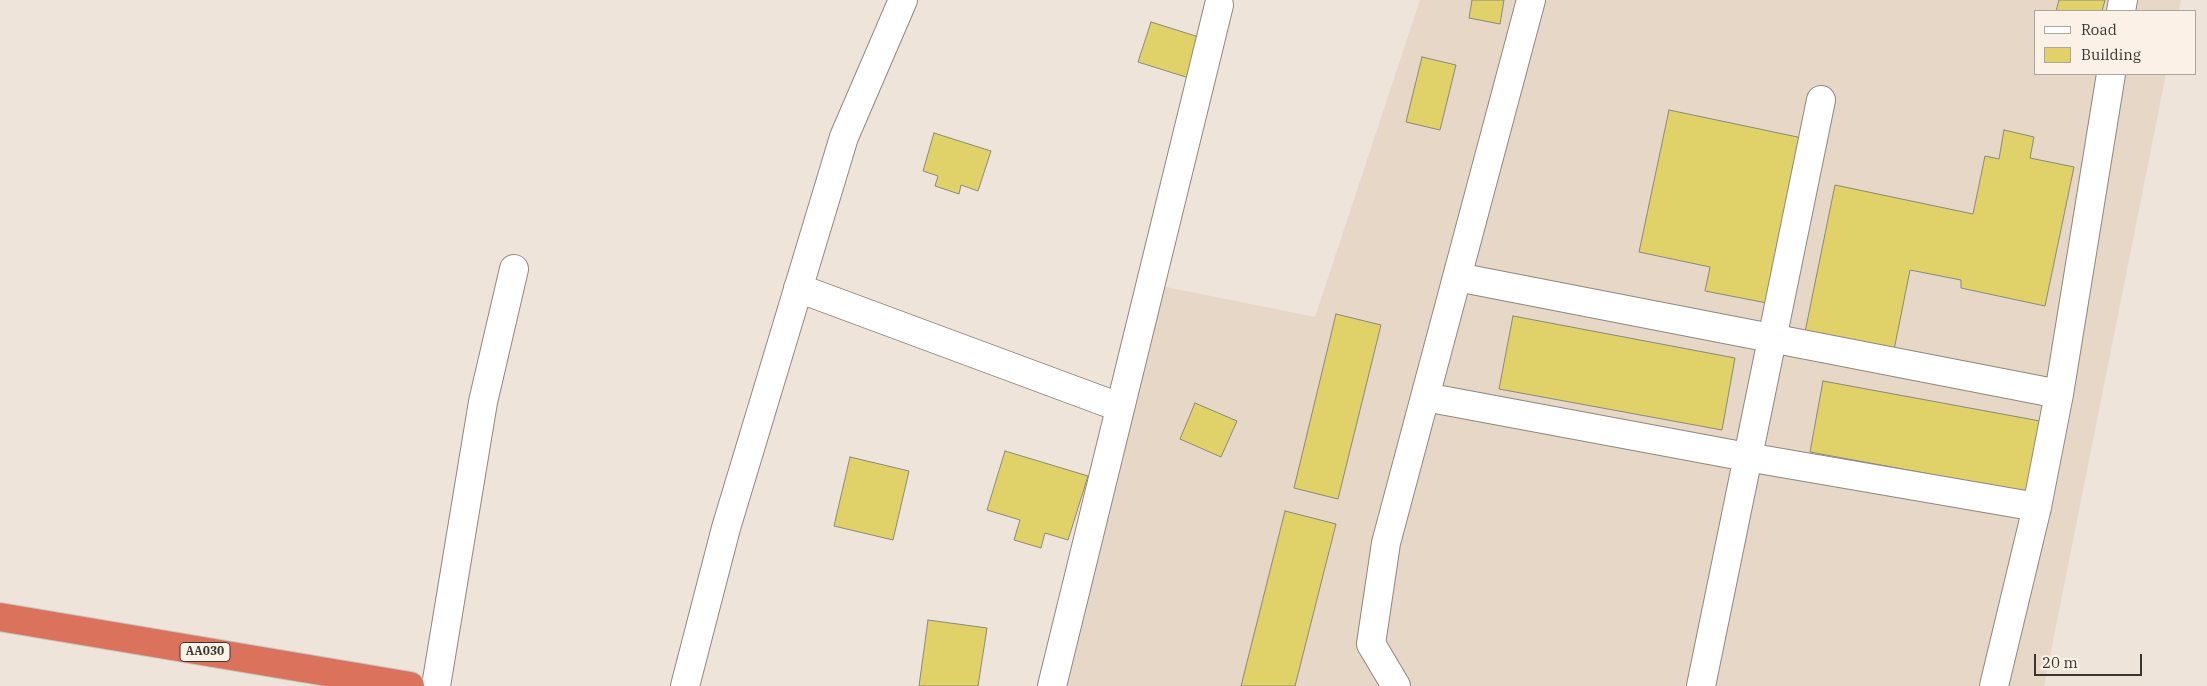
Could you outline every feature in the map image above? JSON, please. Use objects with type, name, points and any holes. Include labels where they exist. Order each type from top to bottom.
[{"type":"highway","name":"AA030","points":[[0,617],[410,686]]},
{"type":"street","points":[[685,686],[726,528],[844,137],[903,0]]},
{"type":"street","points":[[1396,686],[1371,644],[1386,543],[1531,0]]},
{"type":"street","points":[[1052,686],[1218,5]]},
{"type":"street","points":[[1994,686],[2037,507],[2058,394],[2111,75]]},
{"type":"street","points":[[1701,686],[1820,100]]},
{"type":"street","points":[[436,686],[484,402],[514,269]]},
{"type":"street","points":[[1457,276],[2058,394]]},
{"type":"street","points":[[798,288],[1119,407]]},
{"type":"street","points":[[1425,397],[1747,457],[2037,507]]},
{"type":"shaded area","points":[[1420,0],[2181,0],[2179,10],[2034,10],[2034,75],[2166,75],[2044,686],[1065,686],[1161,286],[1315,317]]},
{"type":"building","points":[[1472,0],[1504,0],[1500,24],[1469,18]]},
{"type":"building","points":[[2059,0],[2105,0],[2102,10],[2056,10]]},
{"type":"building","points":[[1151,22],[1202,38],[1189,78],[1138,62]]},
{"type":"building","points":[[1422,57],[1456,65],[1440,130],[1406,122]]},
{"type":"building","points":[[1669,110],[1807,139],[1772,304],[1705,291],[1710,267],[1639,252]]},
{"type":"building","points":[[2004,130],[2034,137],[2030,158],[2074,167],[2045,306],[1961,288],[1961,280],[1910,270],[1893,355],[1804,337],[1835,185],[1973,214],[1985,156],[1999,159]]},
{"type":"building","points":[[934,133],[991,151],[978,191],[961,185],[959,194],[935,186],[938,176],[923,171]]},
{"type":"building","points":[[1336,314],[1381,325],[1338,499],[1294,488]]},
{"type":"building","points":[[1513,316],[1735,358],[1722,430],[1499,389]]},
{"type":"building","points":[[1823,381],[2040,421],[2027,492],[1810,452]]},
{"type":"building","points":[[1195,403],[1237,421],[1221,457],[1180,439]]},
{"type":"building","points":[[1005,451],[1088,476],[1068,540],[1045,533],[1041,548],[1014,540],[1020,520],[987,510]]},
{"type":"building","points":[[850,457],[909,471],[893,540],[834,526]]},
{"type":"building","points":[[1285,511],[1336,524],[1295,686],[1241,686]]},
{"type":"building","points":[[928,620],[987,628],[978,686],[919,686]]}]
